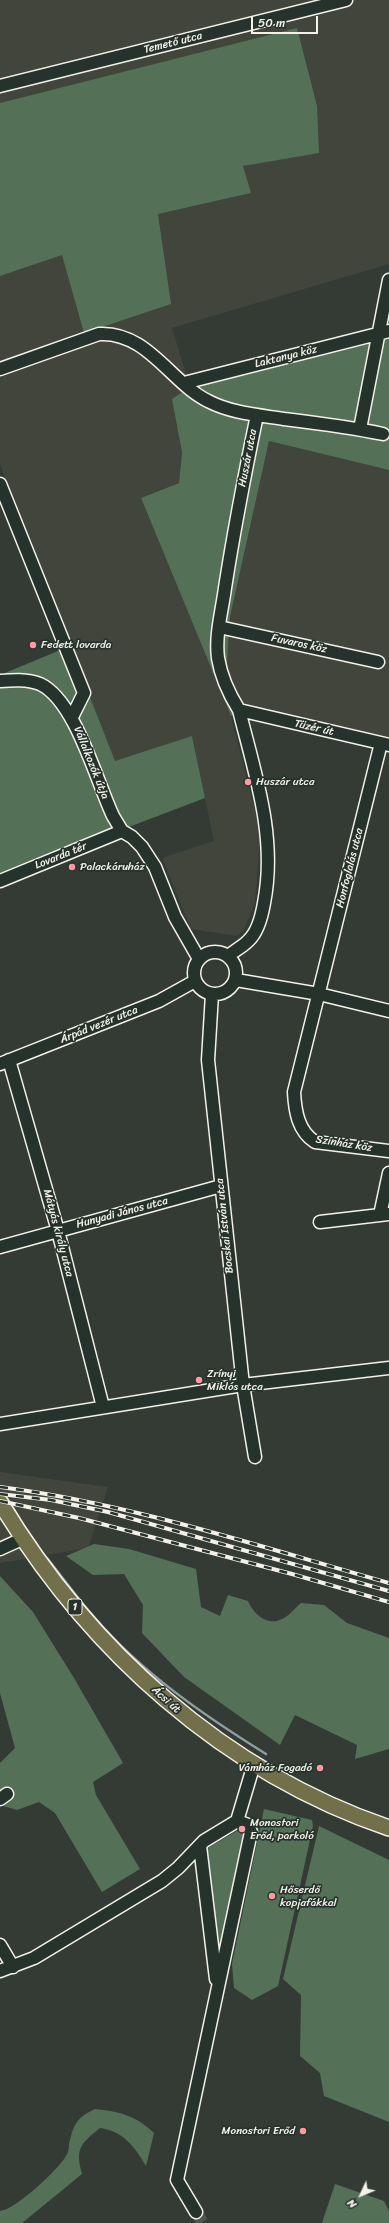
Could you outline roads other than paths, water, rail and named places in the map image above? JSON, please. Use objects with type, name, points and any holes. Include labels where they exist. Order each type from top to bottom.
[{"type":"main road","name":"Ácsi út","points":[[0,1502],[22,1539],[74,1606],[156,1691],[182,1714],[217,1741],[254,1764],[309,1794],[389,1828]]},
{"type":"street","name":"Temető utca","points":[[0,86],[346,0]]},
{"type":"street","points":[[360,429],[385,332],[389,280]]},
{"type":"street","name":"Laktanya köz","points":[[184,383],[385,332]]},
{"type":"street","points":[[0,369],[100,334],[108,334],[139,346],[160,360],[184,383],[206,400],[225,409],[256,415],[360,429],[383,434]]},
{"type":"street","name":"Huszár utca","points":[[228,956],[249,941],[258,926],[266,893],[269,858],[266,816],[239,710],[230,696],[221,673],[218,656],[219,627],[234,529],[256,415]]},
{"type":"street","name":"Vállalkozók útja","points":[[0,486],[84,693],[72,717],[103,794],[122,831],[132,837],[142,847],[155,867],[175,917],[199,959]]},
{"type":"street","name":"Fuvaros köz","points":[[219,627],[378,662]]},
{"type":"street","points":[[0,681],[21,680],[39,684],[57,696],[72,717]]},
{"type":"street","name":"Tüzér út","points":[[239,710],[385,744]]},
{"type":"street","name":"Honfoglalás utca","points":[[303,1131],[295,1113],[294,1092],[385,744]]},
{"type":"street","name":"Lovarda tér","points":[[0,881],[122,831]]},
{"type":"street","points":[[209,952],[219,952],[228,956],[236,967],[236,980],[226,992],[212,994],[205,992],[195,981],[194,973],[199,959],[209,952]]},
{"type":"street","points":[[236,980],[319,994],[389,1011]]},
{"type":"street","name":"Árpád vezér utca","points":[[5,1062],[159,1001],[195,981]]},
{"type":"street","name":"Bocskai István utca","points":[[212,994],[208,1060],[243,1385],[255,1457]]},
{"type":"street","name":"Mátyás király utca","points":[[5,1062],[58,1231],[103,1407]]},
{"type":"street","name":"Színház köz","points":[[303,1131],[315,1142],[389,1151]]},
{"type":"street","points":[[320,1222],[384,1214],[389,1173]]},
{"type":"street","name":"Hunyadi János utca","points":[[0,1247],[221,1186]]},
{"type":"street","points":[[0,1424],[243,1385],[389,1368]]},
{"type":"street","points":[[0,1549],[22,1539]]},
{"type":"street","points":[[0,1971],[34,1958],[162,1881],[204,1841],[237,1820],[254,1764]]},
{"type":"street","points":[[196,2212],[177,2180],[251,1832],[248,1825],[237,1820]]},
{"type":"street","points":[[200,1846],[217,1988]]},
{"type":"street","points":[[0,1944],[13,1967]]},
{"type":"street","points":[[213,1949],[220,1951],[227,1947]]},
{"type":"waterway","points":[[47,1558],[89,1611],[113,1638],[133,1657],[197,1709],[266,1754]]},
{"type":"tunnel","points":[[196,2212],[203,2223]]},
{"type":"railway","points":[[0,1487],[98,1504],[147,1515],[244,1541],[389,1583]]},
{"type":"railway","points":[[0,1494],[51,1500],[108,1512],[389,1591]]},
{"type":"railway","points":[[0,1501],[79,1518],[292,1574],[389,1602]]},
{"type":"place","name":"Fedett lovarda","points":[[33,645]]},
{"type":"place","name":"Huszár utca","points":[[248,782]]},
{"type":"place","name":"Palackáruház","points":[[72,867]]},
{"type":"place","name":"Zrínyi Miklós utca","points":[[199,1380]]},
{"type":"place","name":"Vámház Fogadó","points":[[320,1768]]},
{"type":"place","name":"Monostori Erőd, parkoló","points":[[242,1829]]},
{"type":"place","name":"Hőserdő kopjafákkal","points":[[272,1896]]},
{"type":"place","name":"Monostori Erőd","points":[[303,2131]]}]
